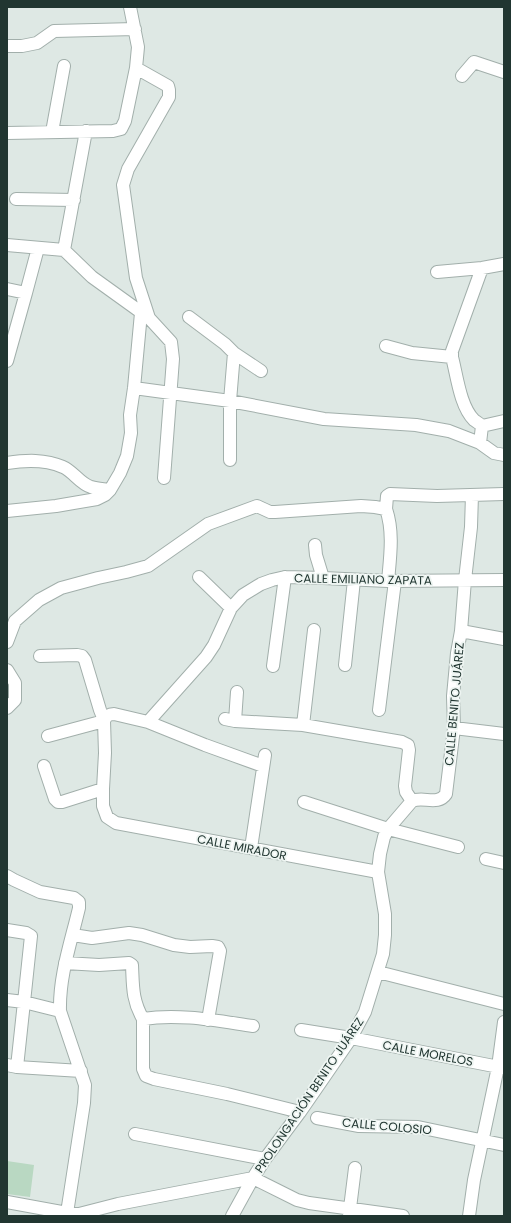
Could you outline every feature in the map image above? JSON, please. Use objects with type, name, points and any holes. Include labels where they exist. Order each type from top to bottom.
[{"type":"street","points":[[7,133],[113,131],[121,129],[125,121],[136,68],[138,47],[130,7]]},
{"type":"street","points":[[7,46],[22,46],[37,43],[54,31],[135,29]]},
{"type":"street","points":[[462,76],[474,62],[504,72]]},
{"type":"street","points":[[52,132],[64,66]]},
{"type":"street","points":[[7,512],[98,500],[110,490],[120,473],[127,456],[130,433],[131,403],[145,316],[136,278],[123,186],[128,169],[169,97],[168,86],[136,68]]},
{"type":"street","points":[[64,250],[86,131]]},
{"type":"street","points":[[16,199],[74,200]]},
{"type":"street","points":[[7,245],[64,250],[92,277],[145,316],[170,342],[174,359],[164,478]]},
{"type":"street","points":[[7,361],[38,248]]},
{"type":"street","points":[[437,272],[482,268],[504,264]]},
{"type":"street","points":[[482,268],[452,351],[452,357],[463,399],[474,420],[482,426],[504,421]]},
{"type":"street","points":[[7,289],[26,293]]},
{"type":"street","points":[[189,317],[225,344],[234,353],[261,371]]},
{"type":"street","points":[[386,346],[412,353],[452,357]]},
{"type":"street","points":[[230,460],[230,401],[234,353]]},
{"type":"street","points":[[134,388],[230,401],[324,418],[416,425],[449,431],[480,443],[494,453],[504,455]]},
{"type":"street","points":[[480,443],[482,426]]},
{"type":"street","points":[[7,463],[23,460],[55,464],[64,467],[90,487],[110,490]]},
{"type":"street","points":[[379,710],[392,581],[390,528],[386,509],[387,496],[390,494],[438,496],[504,494]]},
{"type":"street","name":"CALLE BENITO JUÁREZ","points":[[412,801],[417,799],[437,801],[443,799],[446,794],[454,728],[453,696],[457,653],[461,631],[472,495]]},
{"type":"street","points":[[7,642],[15,621],[39,600],[61,588],[148,566],[208,524],[240,511],[256,506],[270,512],[362,506],[386,509]]},
{"type":"street","points":[[315,544],[316,555],[323,578]]},
{"type":"street","points":[[199,577],[231,608]]},
{"type":"street","points":[[273,666],[285,577]]},
{"type":"street","name":"CALLE EMILIANO ZAPATA","points":[[148,722],[206,657],[214,645],[231,608],[243,595],[261,584],[285,577],[392,581],[504,580]]},
{"type":"street","points":[[345,665],[354,580]]},
{"type":"street","points":[[303,725],[314,630]]},
{"type":"street","points":[[461,631],[504,639]]},
{"type":"street","points":[[40,656],[82,656],[85,660],[100,710],[105,719],[103,789],[58,802],[55,799],[44,766]]},
{"type":"street","points":[[7,670],[15,683],[15,700],[7,708]]},
{"type":"street","points":[[237,692],[230,720],[303,725],[402,742],[408,745],[409,750],[405,786],[406,792],[412,801],[384,837],[378,872]]},
{"type":"street","points":[[48,736],[105,719],[109,714],[114,714],[148,722],[205,745],[264,760],[251,848]]},
{"type":"street","points":[[454,728],[504,734]]},
{"type":"street","name":"CALLE MIRADOR","points":[[103,789],[103,806],[107,817],[116,823],[378,872]]},
{"type":"street","points":[[304,802],[388,830],[458,847]]},
{"type":"street","points":[[486,859],[504,863]]},
{"type":"street","name":"PROLONGACIÓN BENITO JUÁREZ","points":[[232,1216],[265,1159],[300,1112],[351,1038],[366,1012],[383,954],[385,935],[385,914],[378,872]]},
{"type":"street","points":[[7,876],[40,892],[74,898],[79,902],[73,935],[65,963],[60,1000],[60,1011],[85,1085],[84,1103],[67,1213]]},
{"type":"street","points":[[7,930],[26,933],[31,936],[24,1002],[12,1066],[81,1071]]},
{"type":"street","points":[[73,935],[92,938],[129,933],[142,935],[174,945],[190,947],[218,947],[220,952],[208,1020]]},
{"type":"street","points":[[65,963],[99,965],[129,963],[132,965],[132,981],[136,1005],[143,1019],[143,1069],[146,1076],[300,1112]]},
{"type":"street","points":[[378,972],[504,1004]]},
{"type":"street","points":[[7,1000],[24,1002],[60,1011]]},
{"type":"street","points":[[143,1019],[157,1017],[208,1020],[253,1026]]},
{"type":"street","points":[[469,1216],[474,1180],[501,1067],[504,1022]]},
{"type":"street","name":"CALLE MORELOS","points":[[300,1030],[351,1038],[501,1067]]},
{"type":"street","name":"CALLE COLOSIO","points":[[317,1118],[359,1126],[418,1127],[504,1145]]},
{"type":"street","points":[[135,1134],[265,1159]]},
{"type":"street","points":[[350,1212],[355,1168]]},
{"type":"street","points":[[7,1202],[80,1215],[118,1204],[253,1178],[297,1200],[350,1212],[403,1216]]},
{"type":"green space","points":[[7,1161],[34,1165],[30,1197],[7,1194]]}]
